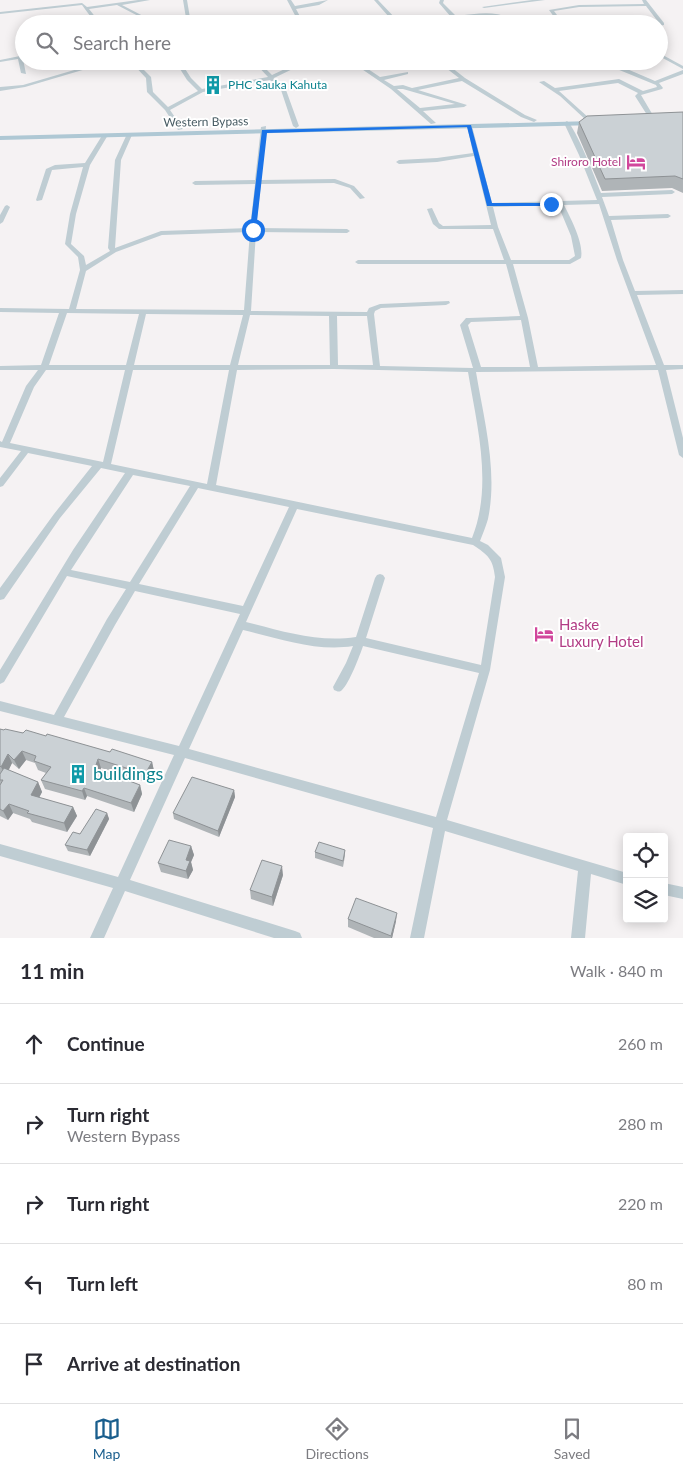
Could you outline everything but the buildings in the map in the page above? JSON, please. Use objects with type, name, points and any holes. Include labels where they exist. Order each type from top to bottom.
[{"type":"main road","name":"Western Bypass","points":[[0,138],[129,135],[296,126],[433,123],[520,118],[534,120],[596,119]]},
{"type":"main road","name":"Western Bypass","points":[[0,134],[606,122]]},
{"type":"street","points":[[0,13],[82,4],[118,4],[124,1],[148,0]]},
{"type":"street","points":[[186,0],[188,15]]},
{"type":"street","points":[[289,0],[297,15]]},
{"type":"street","points":[[293,8],[316,4],[326,0]]},
{"type":"street","points":[[376,0],[390,15]]},
{"type":"street","points":[[442,0],[441,3],[452,15]]},
{"type":"street","points":[[486,14],[482,2],[491,0]]},
{"type":"street","points":[[484,7],[544,0]]},
{"type":"street","points":[[553,15],[552,10],[579,6],[645,2],[655,15]]},
{"type":"street","points":[[82,4],[91,15]]},
{"type":"street","points":[[118,4],[138,15]]},
{"type":"street","points":[[468,15],[493,15]]},
{"type":"street","points":[[0,61],[15,58]]},
{"type":"street","points":[[668,59],[683,68]]},
{"type":"street","points":[[0,89],[23,86],[79,70]]},
{"type":"street","points":[[141,70],[149,78],[150,92],[167,109],[180,129]]},
{"type":"street","points":[[183,70],[201,91]]},
{"type":"street","points":[[263,70],[283,90],[296,126]]},
{"type":"street","points":[[167,109],[201,91],[270,78],[287,70]]},
{"type":"street","points":[[366,70],[393,88],[433,123]]},
{"type":"street","points":[[450,70],[520,118]]},
{"type":"street","points":[[555,90],[619,80],[641,92],[660,88],[654,83],[623,70]]},
{"type":"street","points":[[654,83],[683,72]]},
{"type":"street","points":[[379,79],[406,73]]},
{"type":"street","points":[[412,89],[464,79]]},
{"type":"street","points":[[542,82],[555,90],[587,119]]},
{"type":"street","points":[[393,88],[401,86],[464,104],[420,110]]},
{"type":"street","points":[[641,92],[638,96],[650,119]]},
{"type":"street","points":[[567,124],[599,198],[661,368],[683,455]]},
{"type":"street","points":[[469,126],[495,227],[509,263],[524,318],[534,368]]},
{"type":"street","points":[[211,487],[233,368],[247,313],[253,230],[264,129]]},
{"type":"street","points":[[105,135],[87,165],[73,214],[68,244],[81,256],[83,270],[44,368],[30,386],[3,445],[474,542],[491,552],[498,561],[500,577],[484,670],[440,824],[417,938]]},
{"type":"street","points":[[114,251],[111,248],[118,160],[129,135]]},
{"type":"street","points":[[399,162],[437,160],[476,154]]},
{"type":"street","points":[[40,200],[49,169],[87,165]]},
{"type":"street","points":[[195,183],[335,181],[352,187],[362,198]]},
{"type":"street","points":[[489,205],[560,204],[599,198],[672,192]]},
{"type":"street","points":[[358,262],[570,262],[579,257],[576,239],[560,204]]},
{"type":"street","points":[[0,222],[7,207]]},
{"type":"street","points":[[430,209],[436,224],[441,228],[495,227]]},
{"type":"street","points":[[606,218],[668,216]]},
{"type":"street","points":[[83,270],[114,251],[161,233],[253,230],[347,232]]},
{"type":"street","points":[[633,293],[683,292]]},
{"type":"street","points":[[377,370],[370,314],[372,310],[380,306],[446,303]]},
{"type":"street","points":[[0,310],[370,314]]},
{"type":"street","points":[[0,596],[57,516],[102,466],[143,311]]},
{"type":"street","points":[[333,314],[334,368]]},
{"type":"street","points":[[474,542],[483,519],[486,494],[484,445],[475,370],[464,325],[470,320],[524,318]]},
{"type":"street","points":[[0,368],[475,370],[683,367]]},
{"type":"street","points":[[0,484],[26,450]]},
{"type":"street","points":[[0,679],[65,572],[131,472]]},
{"type":"street","points":[[57,720],[132,586],[196,484]]},
{"type":"street","points":[[98,938],[295,504]]},
{"type":"street","points":[[65,572],[246,612]]},
{"type":"street","points":[[338,687],[359,641],[380,578]]},
{"type":"street","points":[[240,625],[327,644],[344,645],[359,641],[484,670]]},
{"type":"street","points":[[0,706],[181,752],[440,824],[623,878]]},
{"type":"street","points":[[0,850],[122,884],[272,935],[295,938]]},
{"type":"street","points":[[578,938],[586,868]]},
{"type":"street","points":[[668,889],[683,894]]},
{"type":"place","name":"PHC Sauka Kahuta","points":[[213,85]]},
{"type":"place","name":"Shiroro Hotel","points":[[636,162]]},
{"type":"place","name":"Haske Luxury Hotel","points":[[544,634]]},
{"type":"place","name":"buildings","points":[[78,774]]},
{"type":"route","points":[[253,230],[264,131],[469,126],[489,205],[551,204]]}]
